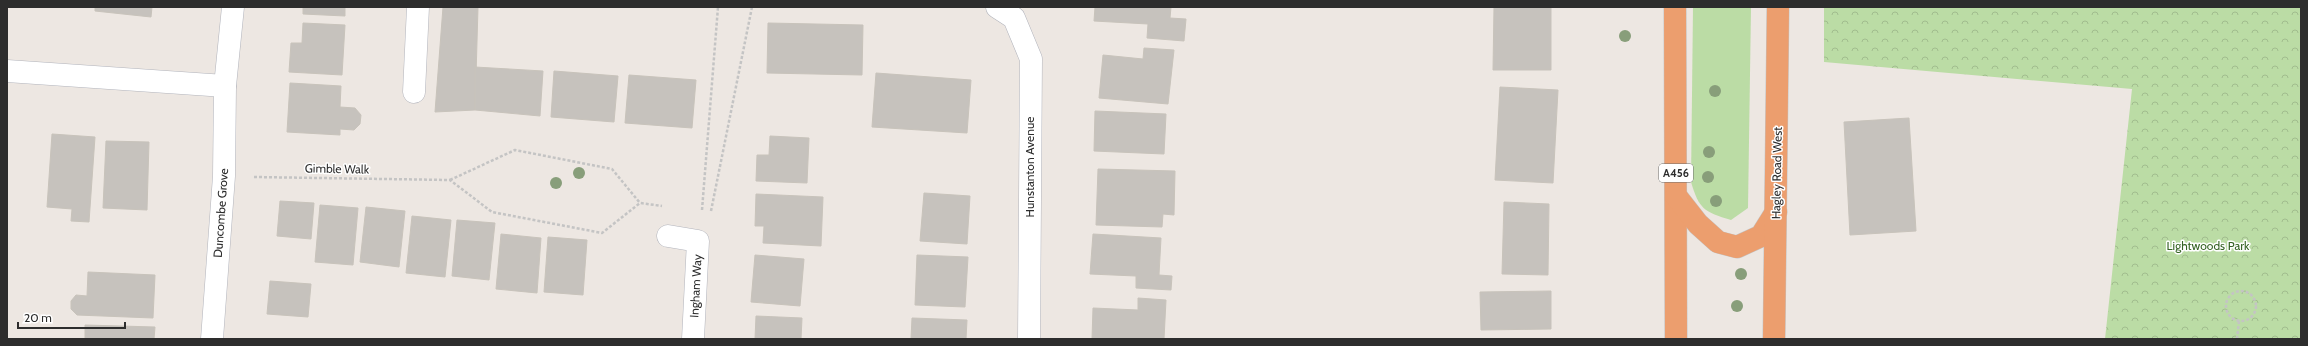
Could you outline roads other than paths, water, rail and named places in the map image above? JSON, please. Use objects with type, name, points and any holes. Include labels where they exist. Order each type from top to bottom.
[{"type":"highway","name":"A456","points":[[1675,7],[1676,339]]},
{"type":"highway","name":"Hagley Road West","points":[[1774,339],[1778,7]]},
{"type":"highway","points":[[1676,196],[1712,238],[1718,242],[1737,247],[1761,236],[1776,211]]},
{"type":"street","name":"Duncombe Grove","points":[[212,339],[224,176],[225,86],[233,7]]},
{"type":"street","points":[[414,92],[418,7]]},
{"type":"street","name":"Hunstanton Avenue","points":[[997,7],[1014,18],[1031,59],[1029,339]]},
{"type":"street","points":[[7,71],[225,86]]},
{"type":"street","name":"Ingham Way","points":[[668,236],[698,240],[693,339]]},
{"type":"park label","name":"Lightwoods Park","points":[[2208,246]]}]
